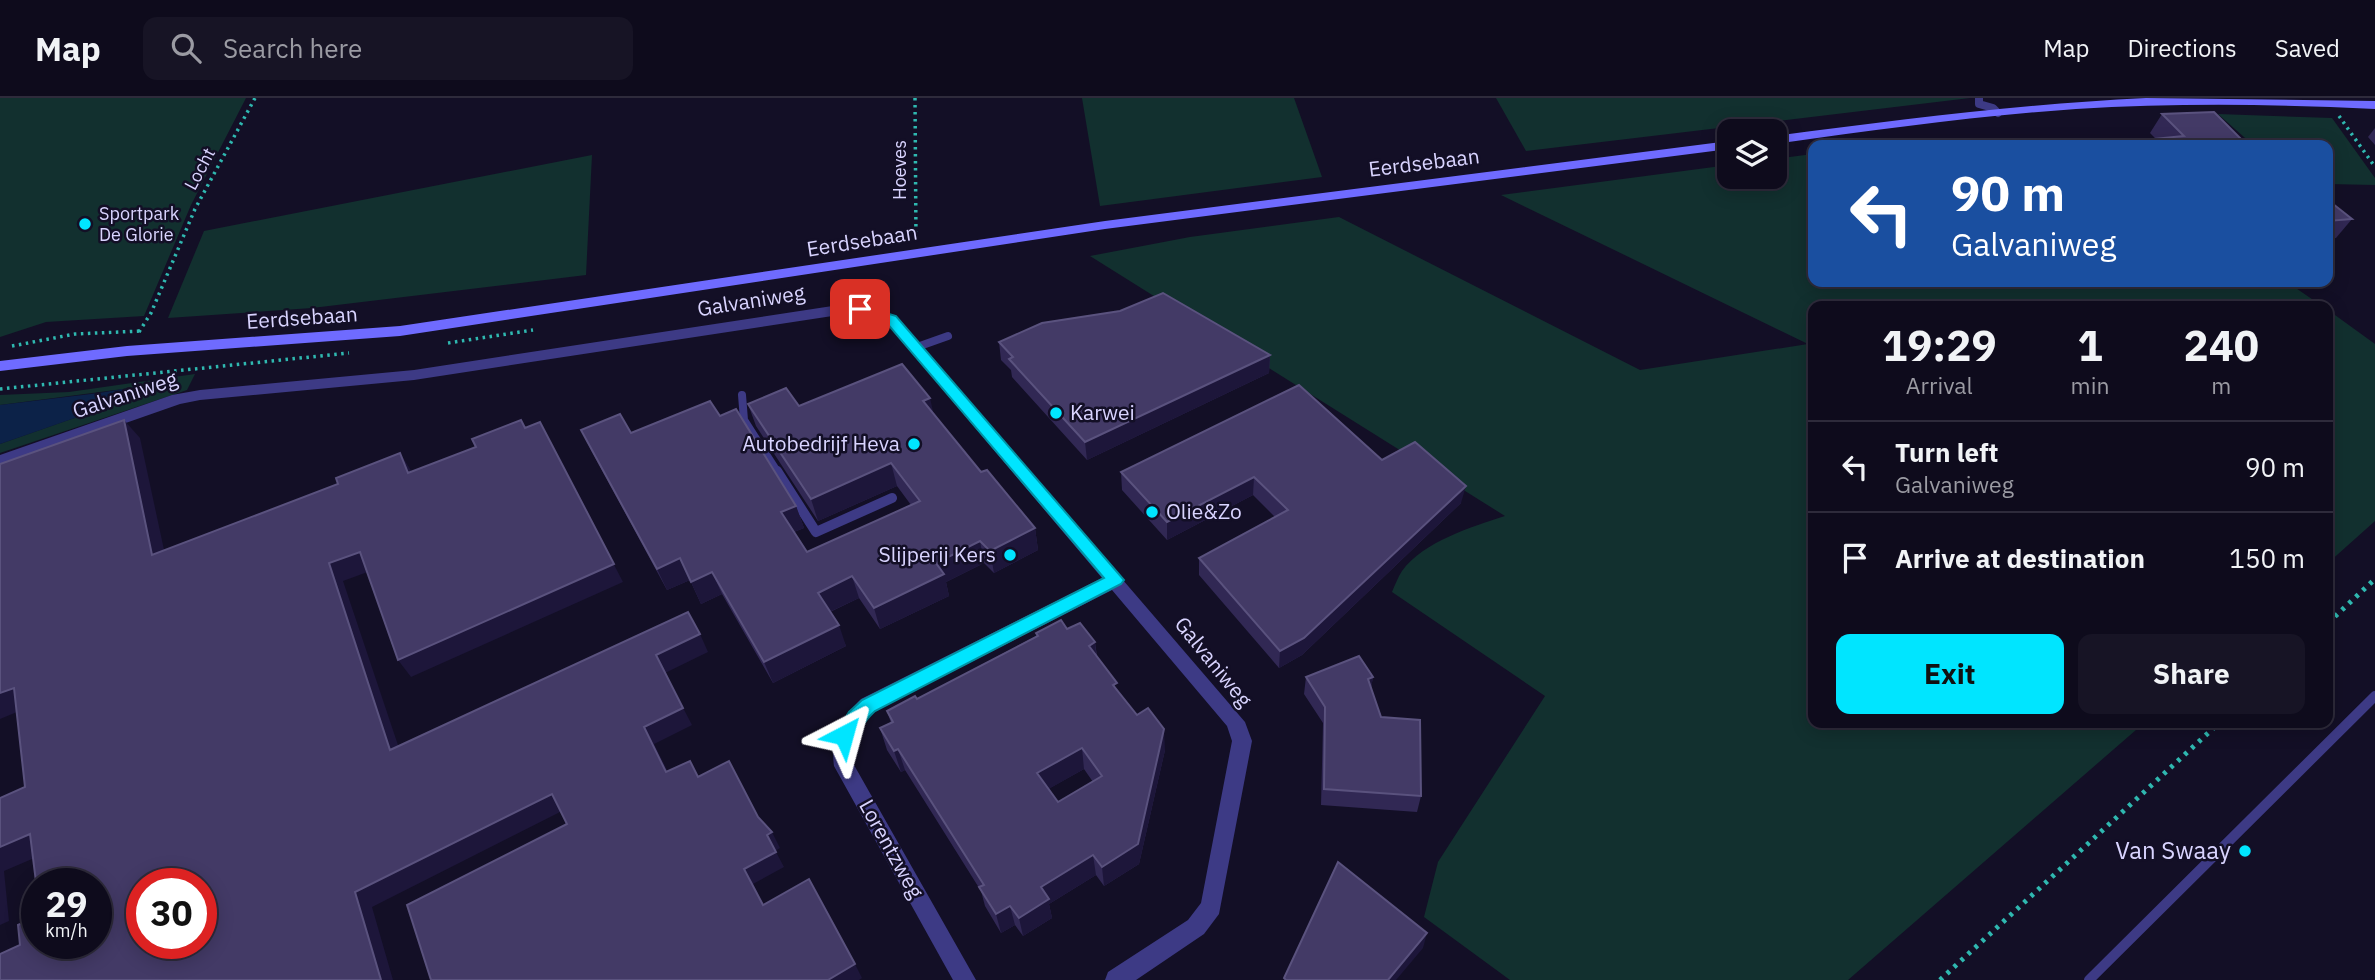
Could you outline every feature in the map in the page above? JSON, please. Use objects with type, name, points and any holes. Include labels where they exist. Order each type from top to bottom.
[{"type":"main road","points":[[1787,138],[1998,113],[2118,103],[2375,104]]},
{"type":"main road","name":"Eerdsebaan","points":[[0,366],[127,351],[400,331],[1105,225],[1717,147]]},
{"type":"street","name":"Galvaniweg","points":[[0,461],[178,399],[200,395],[414,375],[839,310],[860,309],[891,319],[1235,722],[1242,741],[1211,907],[1196,928],[1116,980]]},
{"type":"street","name":"Lorentzweg","points":[[965,980],[844,766],[840,751],[844,735],[855,717],[868,705],[1115,580]]},
{"type":"lane","points":[[1979,98],[1979,104],[1993,108],[1998,113]]},
{"type":"lane","points":[[917,347],[948,336]]},
{"type":"lane","points":[[742,396],[744,420],[816,532],[892,498]]},
{"type":"lane","points":[[2089,980],[2375,696]]},
{"type":"path","name":"Locht","points":[[140,331],[151,313],[195,209],[255,98]]},
{"type":"path","name":"Hoeves","points":[[915,98],[916,243]]},
{"type":"path","points":[[2326,102],[2375,167]]},
{"type":"path","points":[[0,349],[75,334]]},
{"type":"path","points":[[0,389],[95,381]]},
{"type":"path","points":[[2333,618],[2375,579]]},
{"type":"path","points":[[1940,980],[2214,728]]},
{"type":"green space","name":"Sportpark De Glorie","points":[[0,98],[246,98],[191,205],[144,316],[46,322],[0,337]]},
{"type":"green space","points":[[1082,98],[1294,98],[1322,177],[1100,206]]},
{"type":"green space","points":[[1496,98],[1970,98],[1787,120],[1717,119],[1717,128],[1526,151]]},
{"type":"green space","points":[[2218,114],[2332,118],[2375,178],[2375,185],[2333,184],[2333,140],[2247,140]]},
{"type":"green space","points":[[592,155],[586,275],[312,308],[168,318],[204,231]]},
{"type":"green space","points":[[1808,155],[1808,287],[2294,287],[2315,301],[1808,301],[1808,344],[1501,195],[1717,167],[1717,189],[1787,189],[1787,157]]},
{"type":"green space","points":[[1339,217],[1640,370],[1808,344],[1808,728],[2138,728],[1848,980],[1510,980],[1424,917],[1438,862],[1545,696],[1392,592],[1402,571],[1423,551],[1449,536],[1505,516],[1090,256],[1190,237]]},
{"type":"green space","points":[[2333,314],[2375,344],[2375,521],[2333,559]]},
{"type":"green space","points":[[195,374],[187,390],[0,453],[0,444],[177,382],[0,405],[0,395],[69,392]]},
{"type":"water","points":[[178,382],[0,444],[0,405]]},
{"type":"building","points":[[2214,112],[2242,140],[2143,140],[2184,136],[2162,114]]},
{"type":"building","points":[[2333,204],[2352,219],[2333,221]]},
{"type":"building","points":[[1163,293],[1270,355],[1085,442],[1009,359],[1013,357],[999,342],[1042,323],[1120,311]]},
{"type":"building","points":[[902,364],[930,398],[923,401],[981,472],[987,470],[1035,528],[990,551],[980,541],[936,563],[944,574],[874,608],[852,576],[818,593],[839,625],[764,662],[712,572],[691,582],[680,558],[657,569],[581,430],[620,414],[631,433],[710,401],[720,416],[736,409],[796,506],[781,512],[807,552],[920,501],[891,463],[811,499],[748,404],[786,388],[799,406]]},
{"type":"building","points":[[1299,385],[1382,460],[1415,442],[1466,486],[1304,638],[1280,651],[1199,558],[1288,510],[1254,477],[1167,522],[1121,472]]},
{"type":"building","points":[[124,420],[152,555],[338,484],[336,478],[400,453],[408,473],[476,447],[472,439],[521,420],[525,428],[540,422],[614,564],[398,660],[360,552],[329,563],[390,750],[688,612],[700,634],[656,655],[683,708],[644,727],[666,772],[690,761],[698,777],[729,761],[758,817],[772,832],[767,835],[776,852],[744,869],[763,905],[809,879],[855,964],[828,980],[431,980],[407,905],[567,824],[552,794],[355,892],[381,980],[0,980],[0,954],[20,945],[18,925],[21,924],[21,959],[112,959],[112,868],[34,868],[30,834],[0,847],[0,798],[25,787],[14,688],[0,693],[0,464]]},
{"type":"building","points":[[1061,620],[1067,629],[1080,623],[1095,642],[1089,646],[1117,683],[1113,685],[1137,715],[1148,708],[1164,729],[1138,844],[1102,867],[1093,855],[1041,887],[1049,899],[1019,918],[1010,906],[996,914],[979,887],[984,885],[898,749],[894,751],[880,728],[893,722],[887,711],[915,696],[917,699],[1038,636],[1036,633]],"holes":[[[1082,748],[1102,776],[1058,802],[1037,773]]]},
{"type":"building","points":[[1359,656],[1373,677],[1368,679],[1381,717],[1420,720],[1421,796],[1324,789],[1325,707],[1306,677]]},
{"type":"building","points":[[1338,862],[1427,933],[1388,980],[1286,980],[1284,978]]},
{"type":"place","name":"Sportpark De Glorie","points":[[85,224]]},
{"type":"place","name":"Karwei","points":[[1056,413]]},
{"type":"place","name":"Autobedrijf Heva","points":[[914,444]]},
{"type":"place","name":"Olie&Zo","points":[[1152,512]]},
{"type":"place","name":"Slijperij Kers","points":[[1010,555]]},
{"type":"place","name":"Van Swaay","points":[[2245,851]]},
{"type":"route","points":[[844,735],[855,717],[868,705],[1115,580],[891,319],[860,309]]}]
